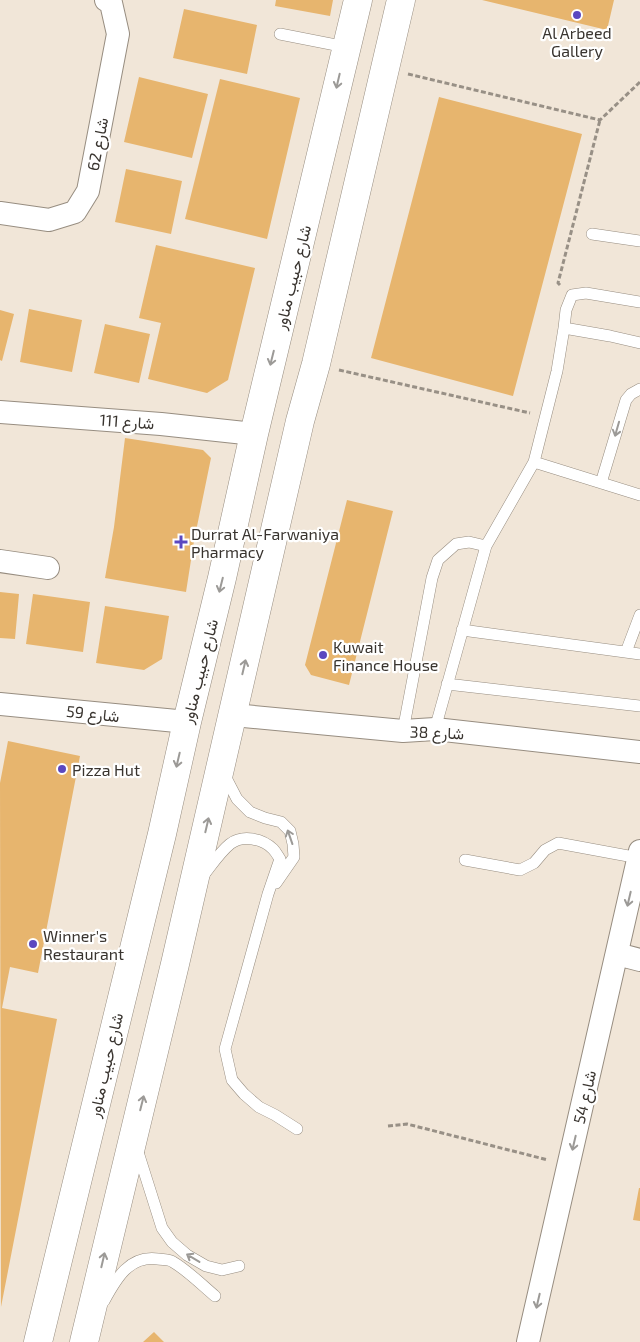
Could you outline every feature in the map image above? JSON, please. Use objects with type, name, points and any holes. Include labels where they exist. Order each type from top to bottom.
[{"type":"street","name":"شارع 62","points":[[0,213],[49,220],[75,212],[88,191],[118,34],[110,3],[106,0]]},
{"type":"street","name":"شارع حبيب مناور","points":[[38,1342],[162,834],[254,434],[358,0]]},
{"type":"street","points":[[85,1339],[175,964],[300,421],[316,364],[401,0]]},
{"type":"street","points":[[322,155],[333,143],[345,137],[358,141],[366,150]]},
{"type":"street","name":"شارع 111","points":[[0,412],[161,424],[254,434]]},
{"type":"street","points":[[0,561],[48,568]]},
{"type":"street","name":"شارع 59","points":[[0,704],[187,722]]},
{"type":"street","name":"شارع 38","points":[[233,715],[403,731],[435,729],[640,752]]},
{"type":"street","name":"شارع 54","points":[[528,1342],[639,855]]},
{"type":"street","points":[[133,947],[142,934],[155,928],[169,944],[175,964]]},
{"type":"street","points":[[617,954],[640,960]]},
{"type":"lane","points":[[280,34],[346,47]]},
{"type":"lane","points":[[592,234],[640,241]]},
{"type":"lane","points":[[435,729],[486,546],[534,462],[557,371],[566,310],[572,295],[586,293],[640,302]]},
{"type":"lane","points":[[564,328],[640,343]]},
{"type":"lane","points":[[601,483],[626,400],[631,394],[640,389]]},
{"type":"lane","points":[[534,462],[640,495]]},
{"type":"lane","points":[[403,731],[432,578],[438,560],[456,544],[469,542],[486,546]]},
{"type":"lane","points":[[626,652],[640,615]]},
{"type":"lane","points":[[462,630],[640,654]]},
{"type":"lane","points":[[447,684],[640,706]]},
{"type":"lane","points":[[220,766],[237,799],[250,812],[281,822],[290,831],[294,857],[268,894]]},
{"type":"lane","points":[[192,890],[221,853],[232,843],[247,838],[259,840],[273,849],[280,859],[268,894],[225,1049],[232,1080],[244,1094],[259,1107],[296,1129]]},
{"type":"lane","points":[[465,860],[520,870],[534,863],[545,850],[558,843],[639,855]]},
{"type":"lane","points":[[133,1138],[162,1228],[172,1242],[187,1255],[206,1266],[222,1270],[239,1266]]},
{"type":"lane","points":[[85,1339],[113,1283],[122,1272],[135,1262],[153,1258],[172,1261],[215,1296]]},
{"type":"path","points":[[385,69],[600,120]]},
{"type":"path","points":[[572,295],[558,283],[600,120],[640,82]]},
{"type":"path","points":[[316,364],[545,416]]},
{"type":"path","points":[[388,1126],[407,1124],[568,1165]]},
{"type":"building","points":[[276,0],[333,0],[330,16],[275,6]]},
{"type":"building","name":"Al Arbeed Gallery","points":[[482,0],[614,0],[607,30]]},
{"type":"building","points":[[184,9],[257,25],[247,74],[173,58]]},
{"type":"building","points":[[139,77],[208,94],[192,158],[124,142]]},
{"type":"building","points":[[220,79],[300,98],[267,239],[185,219]]},
{"type":"building","points":[[439,97],[582,134],[513,396],[371,358]]},
{"type":"building","points":[[126,169],[182,181],[171,234],[115,222]]},
{"type":"building","points":[[156,245],[255,268],[228,380],[207,393],[148,379],[161,323],[139,318]]},
{"type":"building","points":[[29,309],[82,320],[72,372],[20,362]]},
{"type":"building","points":[[0,310],[14,314],[2,361],[0,360]]},
{"type":"building","points":[[105,324],[150,334],[139,383],[94,373]]},
{"type":"building","points":[[125,438],[203,450],[211,458],[186,592],[105,578],[114,527]]},
{"type":"building","points":[[347,500],[393,511],[349,685],[311,675],[305,665]]},
{"type":"building","points":[[0,592],[19,594],[15,639],[0,638]]},
{"type":"building","points":[[33,594],[90,602],[83,652],[26,644]]},
{"type":"building","points":[[105,606],[169,616],[162,659],[144,670],[96,663]]},
{"type":"building","points":[[8,741],[80,756],[38,973],[10,967],[2,1008],[57,1019],[1,1307],[0,783]]},
{"type":"building","points":[[640,1188],[640,1221],[633,1220]]},
{"type":"building","points":[[154,1332],[164,1342],[143,1342]]},
{"type":"place","name":"Al Arbeed Gallery","points":[[577,15]]},
{"type":"place","name":"Durrat Al-Farwaniya Pharmacy","points":[[181,542]]},
{"type":"place","name":"Kuwait Finance House","points":[[323,655]]},
{"type":"place","name":"Pizza Hut","points":[[62,769]]},
{"type":"place","name":"Winner's Restaurant","points":[[33,944]]}]
